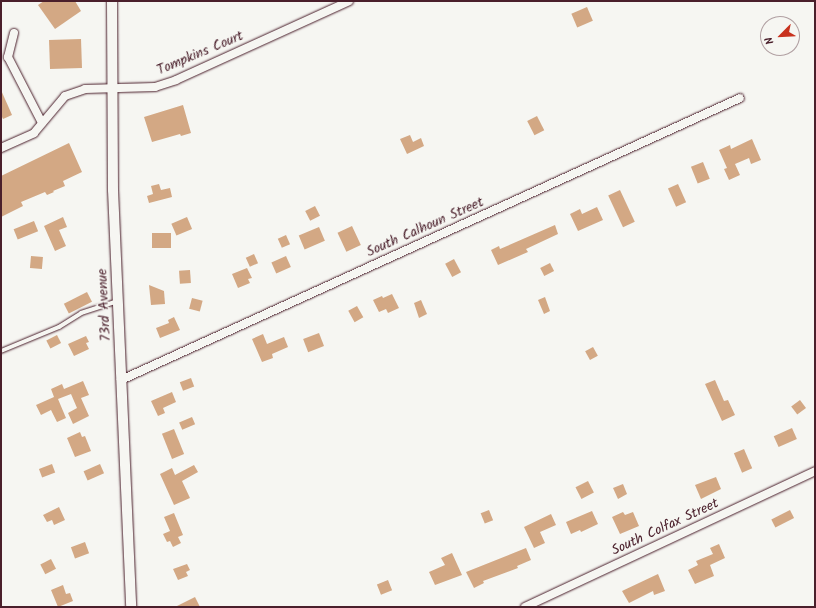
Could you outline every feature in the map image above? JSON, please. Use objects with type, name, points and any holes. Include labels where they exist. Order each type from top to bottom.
[{"type":"street","name":"73rd Avenue","points":[[112,1],[112,190],[131,607]]},
{"type":"street","name":"Tompkins Court","points":[[1,148],[34,133],[65,96],[85,89],[155,87],[176,80],[349,1]]},
{"type":"street","points":[[14,33],[8,56],[42,123]]},
{"type":"street","name":"South Calhoun Street","points":[[121,380],[740,98]]},
{"type":"street","name":"South Colfax Street","points":[[525,607],[815,471]]},
{"type":"lane","points":[[1,351],[59,327],[81,313],[118,300]]},
{"type":"building","points":[[44,1],[75,1],[81,11],[55,29],[38,5]]},
{"type":"building","points":[[587,7],[593,21],[577,27],[571,14]]},
{"type":"building","points":[[81,39],[82,68],[50,69],[49,40]]},
{"type":"building","points":[[1,90],[12,115],[3,119],[1,115]]},
{"type":"building","points":[[183,105],[191,133],[181,136],[180,134],[152,142],[144,117]]},
{"type":"building","points":[[537,116],[544,130],[534,135],[527,121]]},
{"type":"building","points":[[410,135],[413,142],[421,138],[424,146],[407,154],[400,139]]},
{"type":"building","points":[[752,139],[761,160],[751,164],[749,158],[735,164],[740,175],[729,180],[724,169],[727,168],[719,150],[730,145],[731,149]]},
{"type":"building","points":[[69,143],[82,172],[63,181],[65,186],[47,195],[45,192],[21,202],[23,206],[1,217],[1,176]]},
{"type":"building","points":[[703,162],[710,179],[698,184],[691,167]]},
{"type":"building","points":[[159,184],[161,190],[170,188],[172,197],[149,203],[147,196],[153,194],[151,186]]},
{"type":"building","points":[[678,184],[686,202],[676,207],[668,188]]},
{"type":"building","points":[[620,190],[635,222],[623,227],[608,195]]},
{"type":"building","points":[[315,206],[320,216],[310,221],[305,211]]},
{"type":"building","points":[[597,207],[603,220],[578,231],[570,214],[580,209],[582,214]]},
{"type":"building","points":[[63,217],[67,227],[59,230],[66,246],[55,251],[44,226]]},
{"type":"building","points":[[187,217],[192,229],[176,236],[171,224]]},
{"type":"building","points":[[34,221],[38,231],[18,239],[14,229]]},
{"type":"building","points":[[555,225],[558,234],[526,249],[528,252],[498,265],[491,250],[499,246],[500,249]]},
{"type":"building","points":[[352,226],[361,245],[346,252],[337,233]]},
{"type":"building","points":[[319,227],[325,241],[305,249],[299,236]]},
{"type":"building","points":[[152,233],[171,233],[171,248],[152,248]]},
{"type":"building","points":[[286,235],[290,244],[282,248],[278,239]]},
{"type":"building","points":[[254,254],[258,263],[250,267],[246,258]]},
{"type":"building","points":[[31,256],[43,257],[42,269],[30,268]]},
{"type":"building","points":[[286,256],[291,267],[276,273],[271,263]]},
{"type":"building","points":[[454,259],[461,272],[452,277],[445,264]]},
{"type":"building","points":[[550,263],[554,271],[544,276],[540,268]]},
{"type":"building","points":[[247,268],[252,278],[248,279],[250,283],[238,288],[232,274]]},
{"type":"building","points":[[190,270],[191,283],[180,284],[179,271]]},
{"type":"building","points":[[149,285],[164,291],[165,304],[151,305]]},
{"type":"building","points":[[87,292],[92,302],[69,314],[64,304]]},
{"type":"building","points":[[392,294],[399,308],[388,313],[386,309],[379,312],[373,300]]},
{"type":"building","points":[[545,297],[550,311],[544,314],[538,300]]},
{"type":"building","points":[[192,298],[203,301],[200,311],[189,309]]},
{"type":"building","points":[[421,300],[427,314],[419,318],[414,303]]},
{"type":"building","points":[[357,306],[363,317],[355,322],[348,311]]},
{"type":"building","points":[[174,317],[180,330],[160,338],[156,328],[169,323],[168,320]]},
{"type":"building","points":[[319,333],[324,346],[308,352],[303,339]]},
{"type":"building","points":[[263,334],[267,344],[284,337],[288,347],[272,354],[273,358],[262,362],[252,339]]},
{"type":"building","points":[[57,335],[61,343],[50,348],[46,340]]},
{"type":"building","points":[[86,336],[89,342],[86,343],[89,349],[74,356],[68,344]]},
{"type":"building","points":[[593,347],[598,356],[590,360],[585,351]]},
{"type":"building","points":[[191,378],[194,386],[183,391],[180,382]]},
{"type":"building","points":[[715,380],[724,401],[728,400],[735,415],[722,421],[705,384]]},
{"type":"building","points":[[83,381],[89,395],[81,398],[89,416],[73,424],[68,413],[77,408],[71,394],[58,399],[66,418],[57,422],[51,410],[41,415],[36,405],[54,397],[51,389],[62,384],[64,389]]},
{"type":"building","points":[[172,392],[176,402],[163,408],[165,413],[158,416],[151,401]]},
{"type":"building","points":[[800,400],[806,408],[797,415],[791,407]]},
{"type":"building","points":[[192,417],[195,424],[182,430],[179,422]]},
{"type":"building","points":[[792,428],[797,439],[779,447],[774,436]]},
{"type":"building","points":[[174,429],[184,454],[172,459],[162,434]]},
{"type":"building","points":[[80,432],[82,437],[85,436],[91,451],[75,457],[67,438]]},
{"type":"building","points":[[744,449],[752,468],[742,473],[734,453]]},
{"type":"building","points":[[52,464],[55,472],[42,477],[39,469]]},
{"type":"building","points":[[100,464],[104,473],[88,480],[84,471]]},
{"type":"building","points":[[194,465],[198,472],[182,481],[190,498],[174,505],[160,474],[172,468],[175,475]]},
{"type":"building","points":[[716,477],[721,489],[701,499],[695,485]]},
{"type":"building","points":[[588,481],[594,493],[581,499],[576,487]]},
{"type":"building","points":[[623,484],[627,494],[618,499],[613,488]]},
{"type":"building","points":[[59,507],[65,520],[54,525],[52,520],[47,522],[43,515]]},
{"type":"building","points":[[489,510],[493,520],[485,524],[481,513]]},
{"type":"building","points":[[790,510],[794,518],[775,528],[771,520]]},
{"type":"building","points":[[592,511],[598,524],[581,532],[580,530],[571,534],[566,522]]},
{"type":"building","points":[[623,512],[625,515],[633,512],[639,526],[620,534],[612,517]]},
{"type":"building","points":[[174,513],[183,535],[178,537],[181,543],[173,547],[170,541],[167,542],[163,534],[170,531],[164,517]]},
{"type":"building","points":[[551,514],[556,525],[540,532],[545,543],[534,548],[524,527]]},
{"type":"building","points":[[85,542],[89,553],[75,558],[71,547]]},
{"type":"building","points":[[719,544],[725,558],[710,565],[714,576],[695,584],[688,570],[698,565],[696,561],[713,554],[710,548]]},
{"type":"building","points":[[526,548],[531,560],[517,566],[518,568],[483,581],[484,583],[474,588],[466,572]]},
{"type":"building","points":[[452,553],[462,575],[435,585],[429,572],[445,565],[441,558]]},
{"type":"building","points":[[51,559],[56,569],[45,574],[40,564]]},
{"type":"building","points":[[187,564],[190,570],[186,572],[188,576],[178,580],[173,569]]},
{"type":"building","points":[[658,574],[665,591],[654,595],[653,591],[629,603],[622,591]]},
{"type":"building","points":[[388,580],[392,590],[381,595],[377,584]]},
{"type":"building","points":[[63,585],[66,594],[70,593],[73,601],[58,607],[51,590]]},
{"type":"building","points":[[195,597],[200,607],[175,607]]}]
